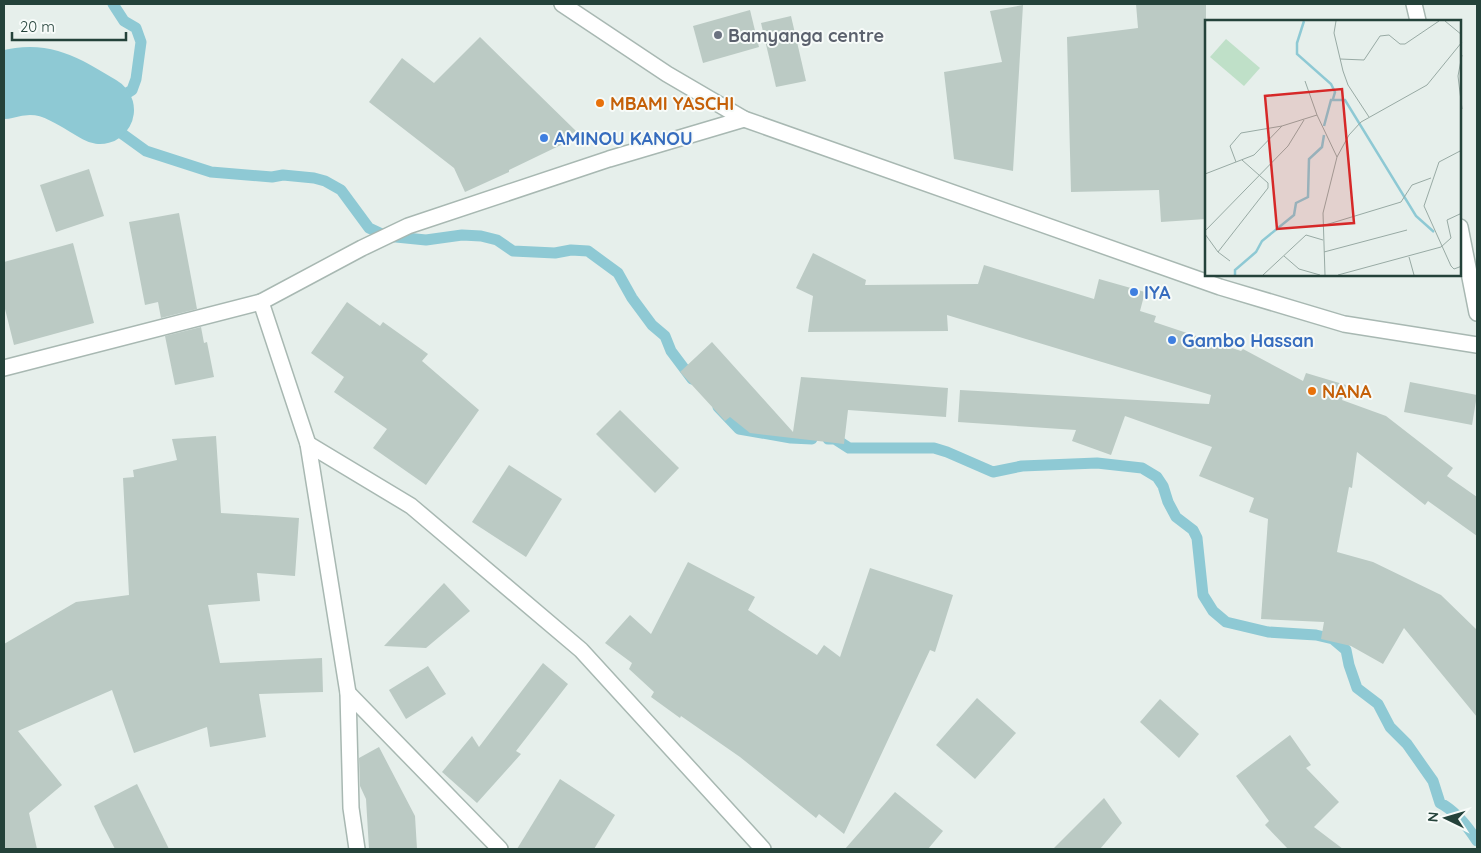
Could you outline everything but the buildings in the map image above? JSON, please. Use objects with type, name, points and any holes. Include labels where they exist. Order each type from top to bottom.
[{"type":"street","points":[[562,4],[668,74],[744,120],[1220,287],[1344,324],[1477,345]]},
{"type":"street","points":[[1414,4],[1418,20]]},
{"type":"street","points":[[4,368],[261,302],[362,248],[408,226],[609,158],[744,120]]},
{"type":"street","points":[[1461,232],[1477,313]]},
{"type":"street","points":[[261,302],[308,444],[348,693],[351,808],[357,849]]},
{"type":"street","points":[[308,444],[411,506],[581,650],[763,849]]},
{"type":"street","points":[[348,693],[500,849]]},
{"type":"waterway","points":[[113,4],[124,21],[136,28],[141,42],[136,79],[132,90],[100,110],[110,125],[146,151],[211,172],[272,177],[283,175],[325,181],[341,190],[369,228],[386,236],[426,240],[462,235],[481,236],[497,240],[513,251],[555,253],[571,250],[588,251],[618,273],[632,298],[652,325],[665,336],[671,351],[692,379]]},
{"type":"waterway","points":[[4,85],[32,81],[44,82],[65,90],[100,110]]},
{"type":"waterway","points":[[718,407],[739,429],[791,438],[812,439]]},
{"type":"waterway","points":[[828,439],[835,439],[849,448],[934,448],[993,472],[1022,466],[1097,463],[1142,468],[1157,477],[1163,486],[1168,502],[1176,517],[1193,530],[1197,538],[1203,595],[1213,611],[1226,622],[1268,632],[1316,635],[1333,639],[1346,650],[1357,688],[1378,704],[1390,727],[1407,744],[1433,781],[1440,803],[1446,806],[1466,825],[1477,841]]},
{"type":"place","name":"Bamyanga centre","points":[[718,35]]},
{"type":"place","name":"MBAMI YASCHI","points":[[600,103]]},
{"type":"place","name":"AMINOU KANOU","points":[[544,138]]},
{"type":"place","name":"IYA","points":[[1134,292]]},
{"type":"place","name":"Gambo Hassan","points":[[1172,340]]},
{"type":"place","name":"NANA","points":[[1312,391]]}]
